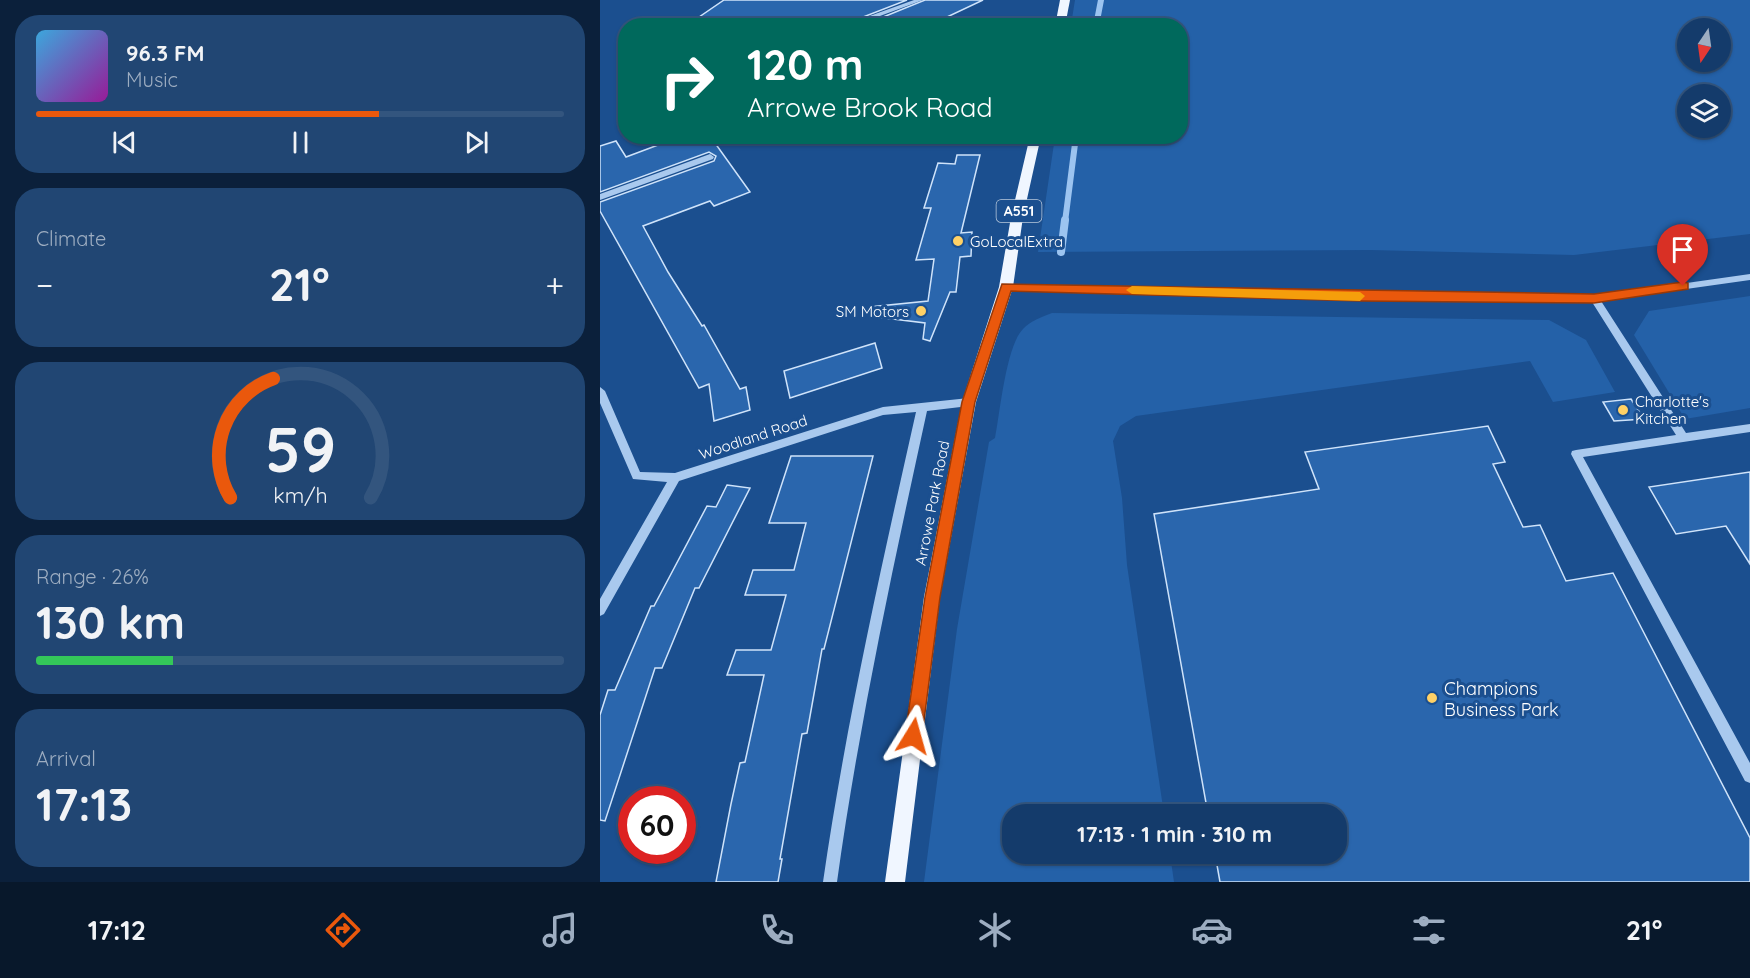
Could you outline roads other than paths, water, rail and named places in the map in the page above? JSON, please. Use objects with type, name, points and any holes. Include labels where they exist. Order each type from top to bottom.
[{"type":"main road","points":[[1062,18],[1065,0]]},
{"type":"main road","name":"Arrowe Park Road","points":[[895,882],[932,597],[969,402],[1006,287],[1017,217],[1034,144]]},
{"type":"street","points":[[868,18],[920,0]]},
{"type":"street","points":[[600,197],[710,157]]},
{"type":"street","points":[[1006,287],[1594,299],[1750,277]]},
{"type":"street","points":[[1594,299],[1684,439]]},
{"type":"street","name":"Woodland Road","points":[[600,391],[638,476],[675,478],[883,411],[922,409],[969,402]]},
{"type":"street","points":[[830,882],[843,790],[876,615],[922,409]]},
{"type":"street","points":[[1750,428],[1576,454],[1750,776]]},
{"type":"street","points":[[600,610],[675,478]]},
{"type":"waterway","points":[[1098,18],[1101,0]]},
{"type":"waterway","points":[[1065,222],[1075,144]]},
{"type":"waterway","points":[[1061,252],[1065,220]]},
{"type":"place","name":"GoLocalExtra","points":[[958,241]]},
{"type":"place","name":"SM Motors","points":[[921,311]]},
{"type":"place","name":"Charlotte's Kitchen","points":[[1623,410]]},
{"type":"place","name":"Champions Business Park","points":[[1432,698]]}]
